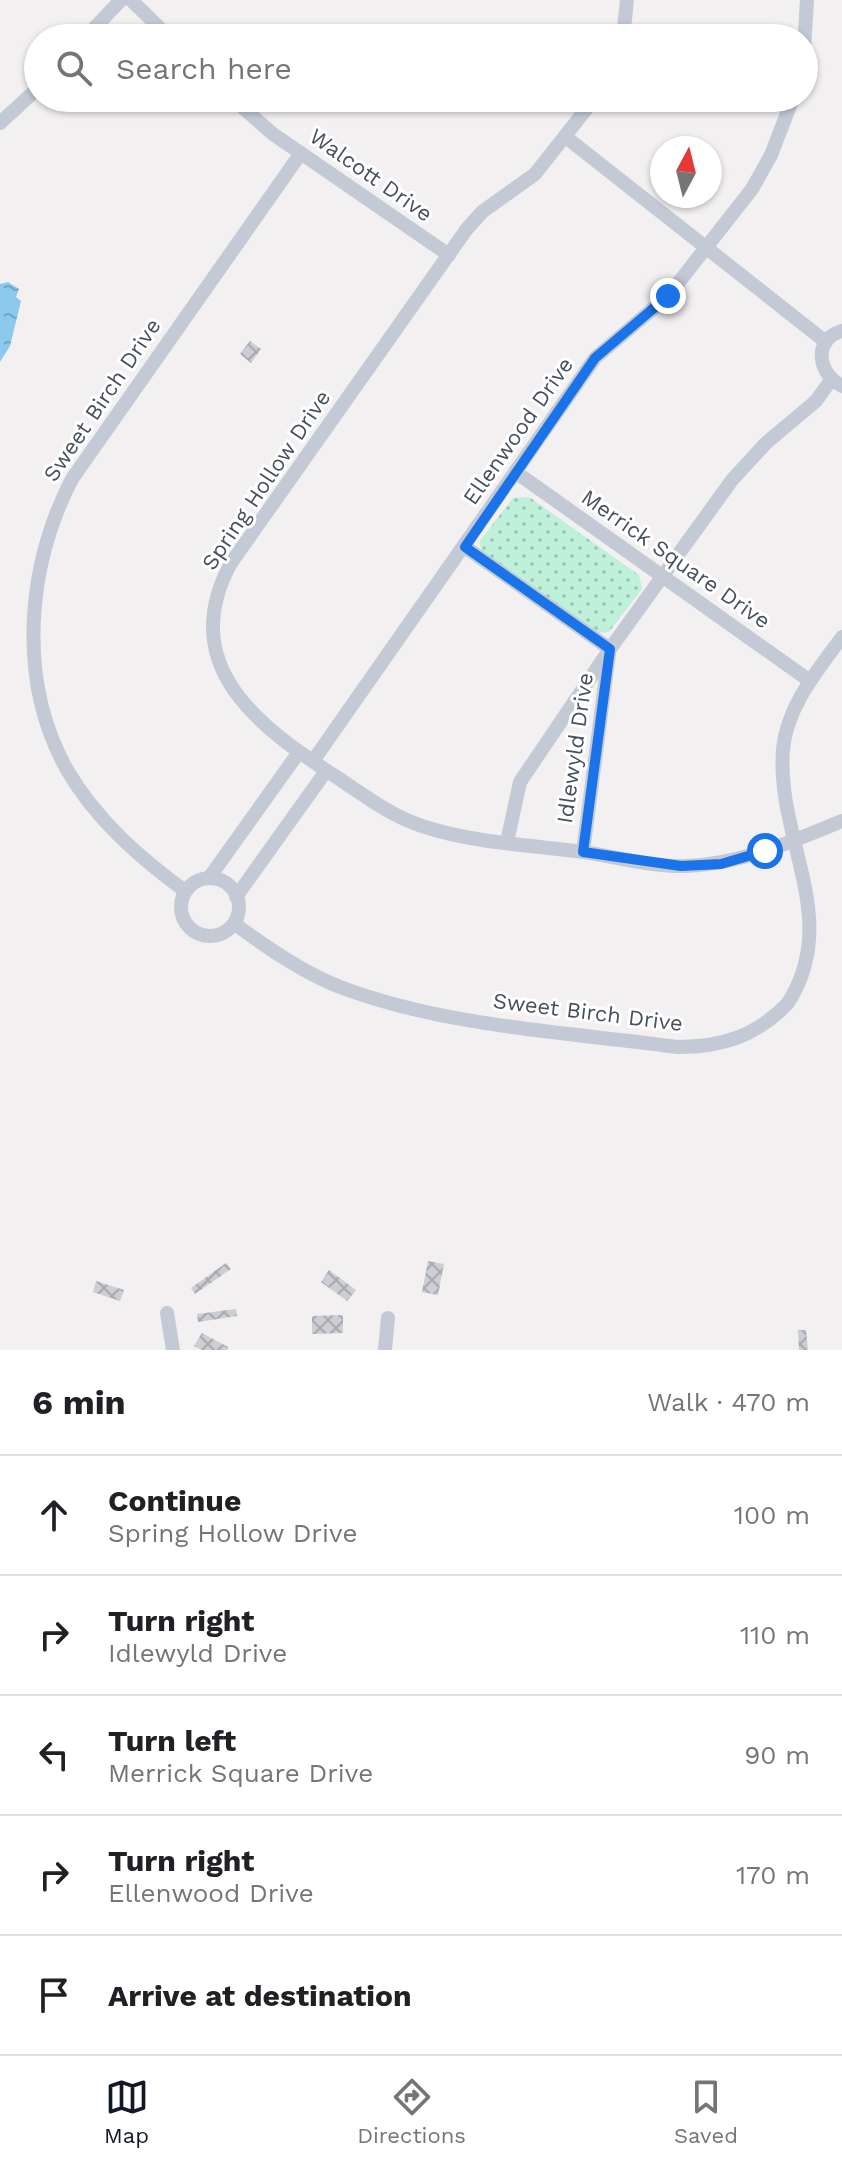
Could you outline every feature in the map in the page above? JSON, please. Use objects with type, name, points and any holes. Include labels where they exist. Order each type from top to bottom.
[{"type":"street","points":[[98,24],[121,0]]},
{"type":"street","points":[[131,0],[156,24]]},
{"type":"street","points":[[624,24],[627,0]]},
{"type":"street","points":[[806,24],[807,0]]},
{"type":"street","points":[[0,123],[24,101]]},
{"type":"street","name":"Walcott Drive","points":[[250,112],[301,153],[449,255]]},
{"type":"street","name":"Spring Hollow Drive","points":[[585,112],[535,174],[482,212],[221,583],[214,628],[217,661],[232,693],[250,713],[326,771],[390,813],[422,826],[507,842],[681,866],[721,864],[842,821]]},
{"type":"street","name":"Ellenwood Drive","points":[[313,761],[595,358],[668,296],[708,249],[752,189],[771,155],[788,112]]},
{"type":"street","points":[[567,138],[826,342]]},
{"type":"street","name":"Sweet Birch Drive","points":[[185,891],[131,849],[84,796],[65,767],[38,681],[34,644],[39,567],[56,510],[72,479],[301,153]]},
{"type":"street","points":[[836,383],[823,369],[821,355],[826,342],[842,331]]},
{"type":"street","name":"Idlewyld Drive","points":[[507,842],[520,782],[610,649],[732,480],[766,443],[836,383]]},
{"type":"street","name":"Merrick Square Drive","points":[[517,473],[810,681]]},
{"type":"street","points":[[465,547],[610,649]]},
{"type":"street","name":"Sweet Birch Drive","points":[[235,924],[280,957],[337,986],[389,1003],[468,1019],[678,1047],[713,1047],[742,1037],[773,1019],[797,993],[812,966],[820,938],[821,908],[801,838],[788,806],[782,777],[783,746],[790,720],[810,681],[842,637]]},
{"type":"street","name":"Idlewyld Drive","points":[[583,852],[610,649]]},
{"type":"street","points":[[209,878],[299,752]]},
{"type":"street","points":[[236,897],[223,881],[209,878],[196,881],[185,891],[181,904],[183,918],[191,929],[203,935],[217,935],[235,924],[236,897],[326,771]]},
{"type":"street","points":[[167,1313],[173,1350]]},
{"type":"street","points":[[385,1350],[388,1318]]},
{"type":"green space","points":[[529,497],[639,575],[642,589],[609,632],[596,633],[484,556],[479,542],[513,498]]},
{"type":"water","points":[[8,282],[19,289],[16,297],[21,301],[10,346],[0,362],[0,284]]},
{"type":"building","points":[[250,341],[261,349],[251,363],[240,354]]},
{"type":"building","points":[[428,1261],[444,1264],[438,1295],[422,1292]]},
{"type":"building","points":[[226,1263],[231,1269],[195,1294],[191,1288]]},
{"type":"building","points":[[329,1270],[356,1290],[347,1301],[321,1282]]},
{"type":"building","points":[[96,1281],[124,1290],[120,1301],[93,1292]]},
{"type":"building","points":[[236,1309],[237,1316],[198,1322],[197,1314]]},
{"type":"building","points":[[343,1315],[343,1333],[312,1334],[312,1316]]},
{"type":"building","points":[[798,1330],[806,1330],[808,1350],[799,1350]]},
{"type":"building","points":[[202,1333],[228,1347],[227,1350],[202,1350],[194,1346]]},
{"type":"route","points":[[668,296],[595,358],[465,547],[610,649],[583,852],[681,866],[721,864],[765,851]]}]
